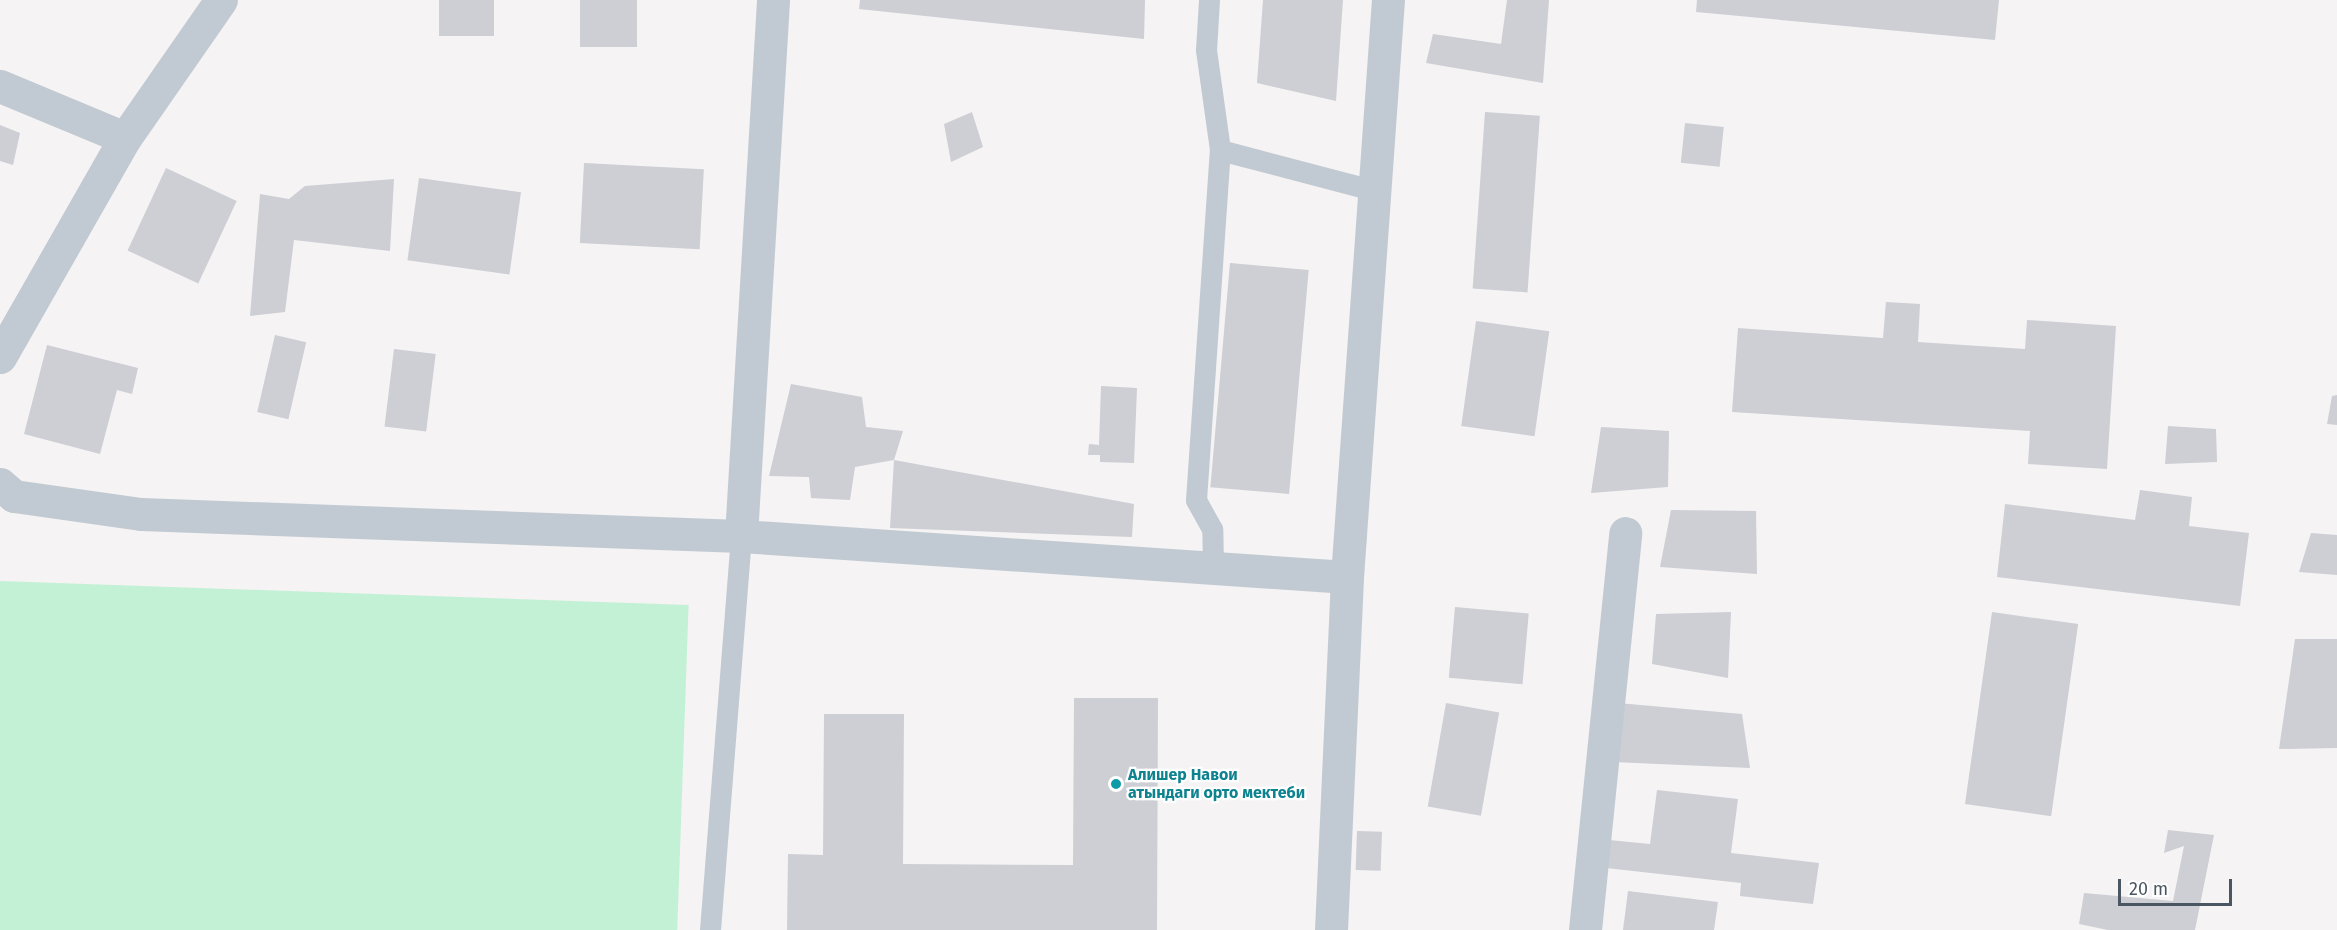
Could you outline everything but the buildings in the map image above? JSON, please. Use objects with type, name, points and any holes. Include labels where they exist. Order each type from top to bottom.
[{"type":"street","points":[[0,357],[125,138],[221,0]]},
{"type":"street","points":[[741,536],[773,0]]},
{"type":"street","points":[[1331,930],[1347,577],[1372,190],[1388,0]]},
{"type":"street","points":[[0,86],[125,138]]},
{"type":"street","points":[[0,484],[14,496],[141,514],[741,536],[1347,577]]},
{"type":"street","points":[[1584,930],[1625,533]]},
{"type":"lane","points":[[1209,0],[1206,50],[1220,150],[1196,500],[1212,529],[1213,568]]},
{"type":"lane","points":[[1220,150],[1372,190]]},
{"type":"lane","points":[[710,930],[741,536]]},
{"type":"green space","points":[[0,581],[689,605],[677,930],[0,930]]},
{"type":"place","name":"Алишер Навои атындаги орто мектеби","points":[[1116,784]]}]
